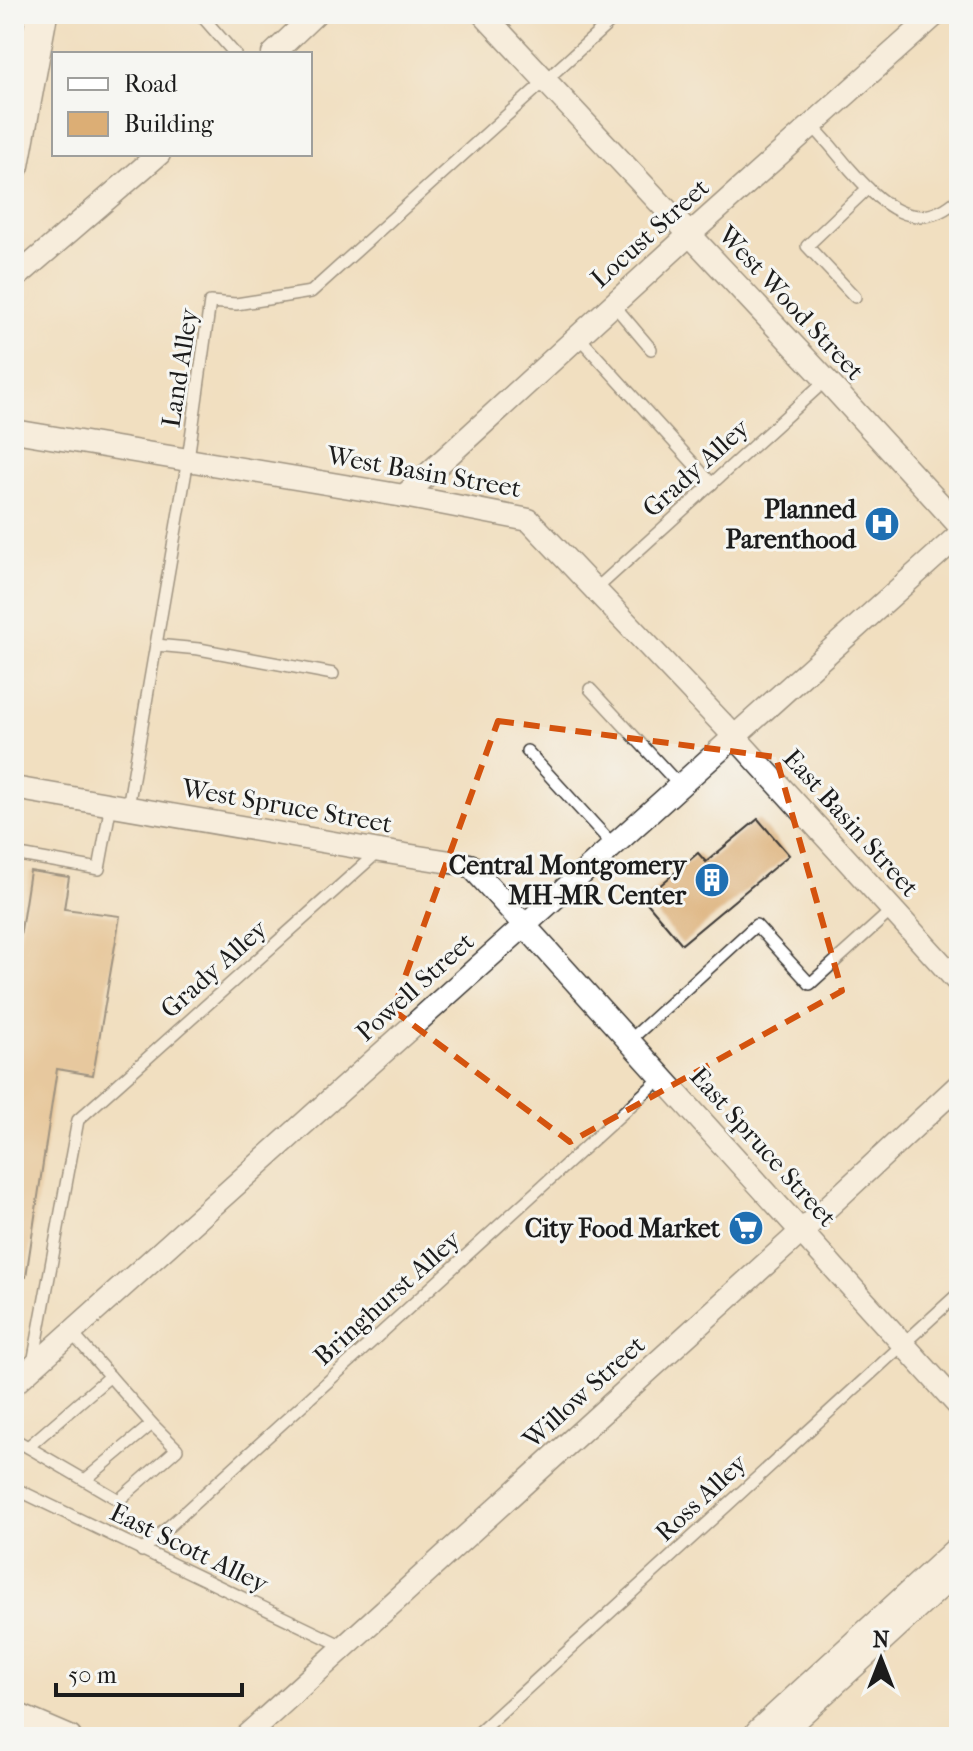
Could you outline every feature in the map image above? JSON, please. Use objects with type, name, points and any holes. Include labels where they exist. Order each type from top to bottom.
[{"type":"highway","points":[[764,1737],[959,1558]]},
{"type":"street","points":[[14,165],[42,14]]},
{"type":"street","points":[[275,52],[315,14]]},
{"type":"street","name":"West Wood Street","points":[[483,14],[959,525]]},
{"type":"street","name":"Locust Street","points":[[404,496],[936,14]]},
{"type":"street","points":[[14,279],[157,156]]},
{"type":"street","name":"West Basin Street","points":[[14,431],[529,520],[735,737]]},
{"type":"street","name":"Powell Street","points":[[14,1384],[959,535]]},
{"type":"street","name":"East Basin Street","points":[[735,737],[959,983]]},
{"type":"street","name":"West Spruce Street","points":[[14,788],[470,865],[525,926]]},
{"type":"street","name":"East Spruce Street","points":[[525,926],[959,1406]]},
{"type":"street","name":"Willow Street","points":[[245,1737],[959,1085]]},
{"type":"street","points":[[14,1713],[70,1737]]},
{"type":"lane","points":[[200,14],[233,52]]},
{"type":"lane","name":"Land Alley","points":[[14,854],[99,869],[119,805],[156,645],[188,459],[210,302],[236,304],[311,292],[619,14]]},
{"type":"lane","points":[[812,125],[868,188],[897,212],[917,216],[936,214],[959,198]]},
{"type":"lane","points":[[855,297],[807,246],[868,188]]},
{"type":"lane","points":[[613,304],[651,349]]},
{"type":"lane","points":[[578,336],[712,484]]},
{"type":"lane","name":"Grady Alley","points":[[596,589],[826,380]]},
{"type":"lane","points":[[156,645],[199,649],[333,674]]},
{"type":"lane","points":[[590,689],[680,786]]},
{"type":"lane","points":[[527,751],[614,846]]},
{"type":"lane","name":"Grady Alley","points":[[33,1367],[78,1120],[380,851]]},
{"type":"lane","points":[[628,1042],[756,925],[810,984],[892,910]]},
{"type":"lane","name":"Bringhurst Alley","points":[[142,1551],[661,1078]]},
{"type":"lane","name":"Ross Alley","points":[[474,1737],[959,1293]]},
{"type":"lane","points":[[14,1439],[119,1500],[177,1449],[71,1332]]},
{"type":"lane","points":[[28,1447],[110,1376]]},
{"type":"lane","points":[[85,1480],[152,1424]]},
{"type":"lane","name":"East Scott Alley","points":[[14,1488],[346,1647]]},
{"type":"highlighted area","points":[[498,721],[776,757],[842,991],[570,1142],[393,1010]]},
{"type":"building","name":"Central Montgomery MH-MR Center","points":[[758,819],[789,855],[682,944],[644,899],[698,853],[706,862]]},
{"type":"building","points":[[30,871],[69,877],[64,909],[120,916],[93,1075],[57,1069],[26,1277],[14,1276],[14,976]]},
{"type":"place","name":"Planned Parenthood","points":[[882,524]]},
{"type":"place","name":"Central Montgomery MH-MR Center","points":[[712,880]]},
{"type":"place","name":"City Food Market","points":[[746,1228]]}]
